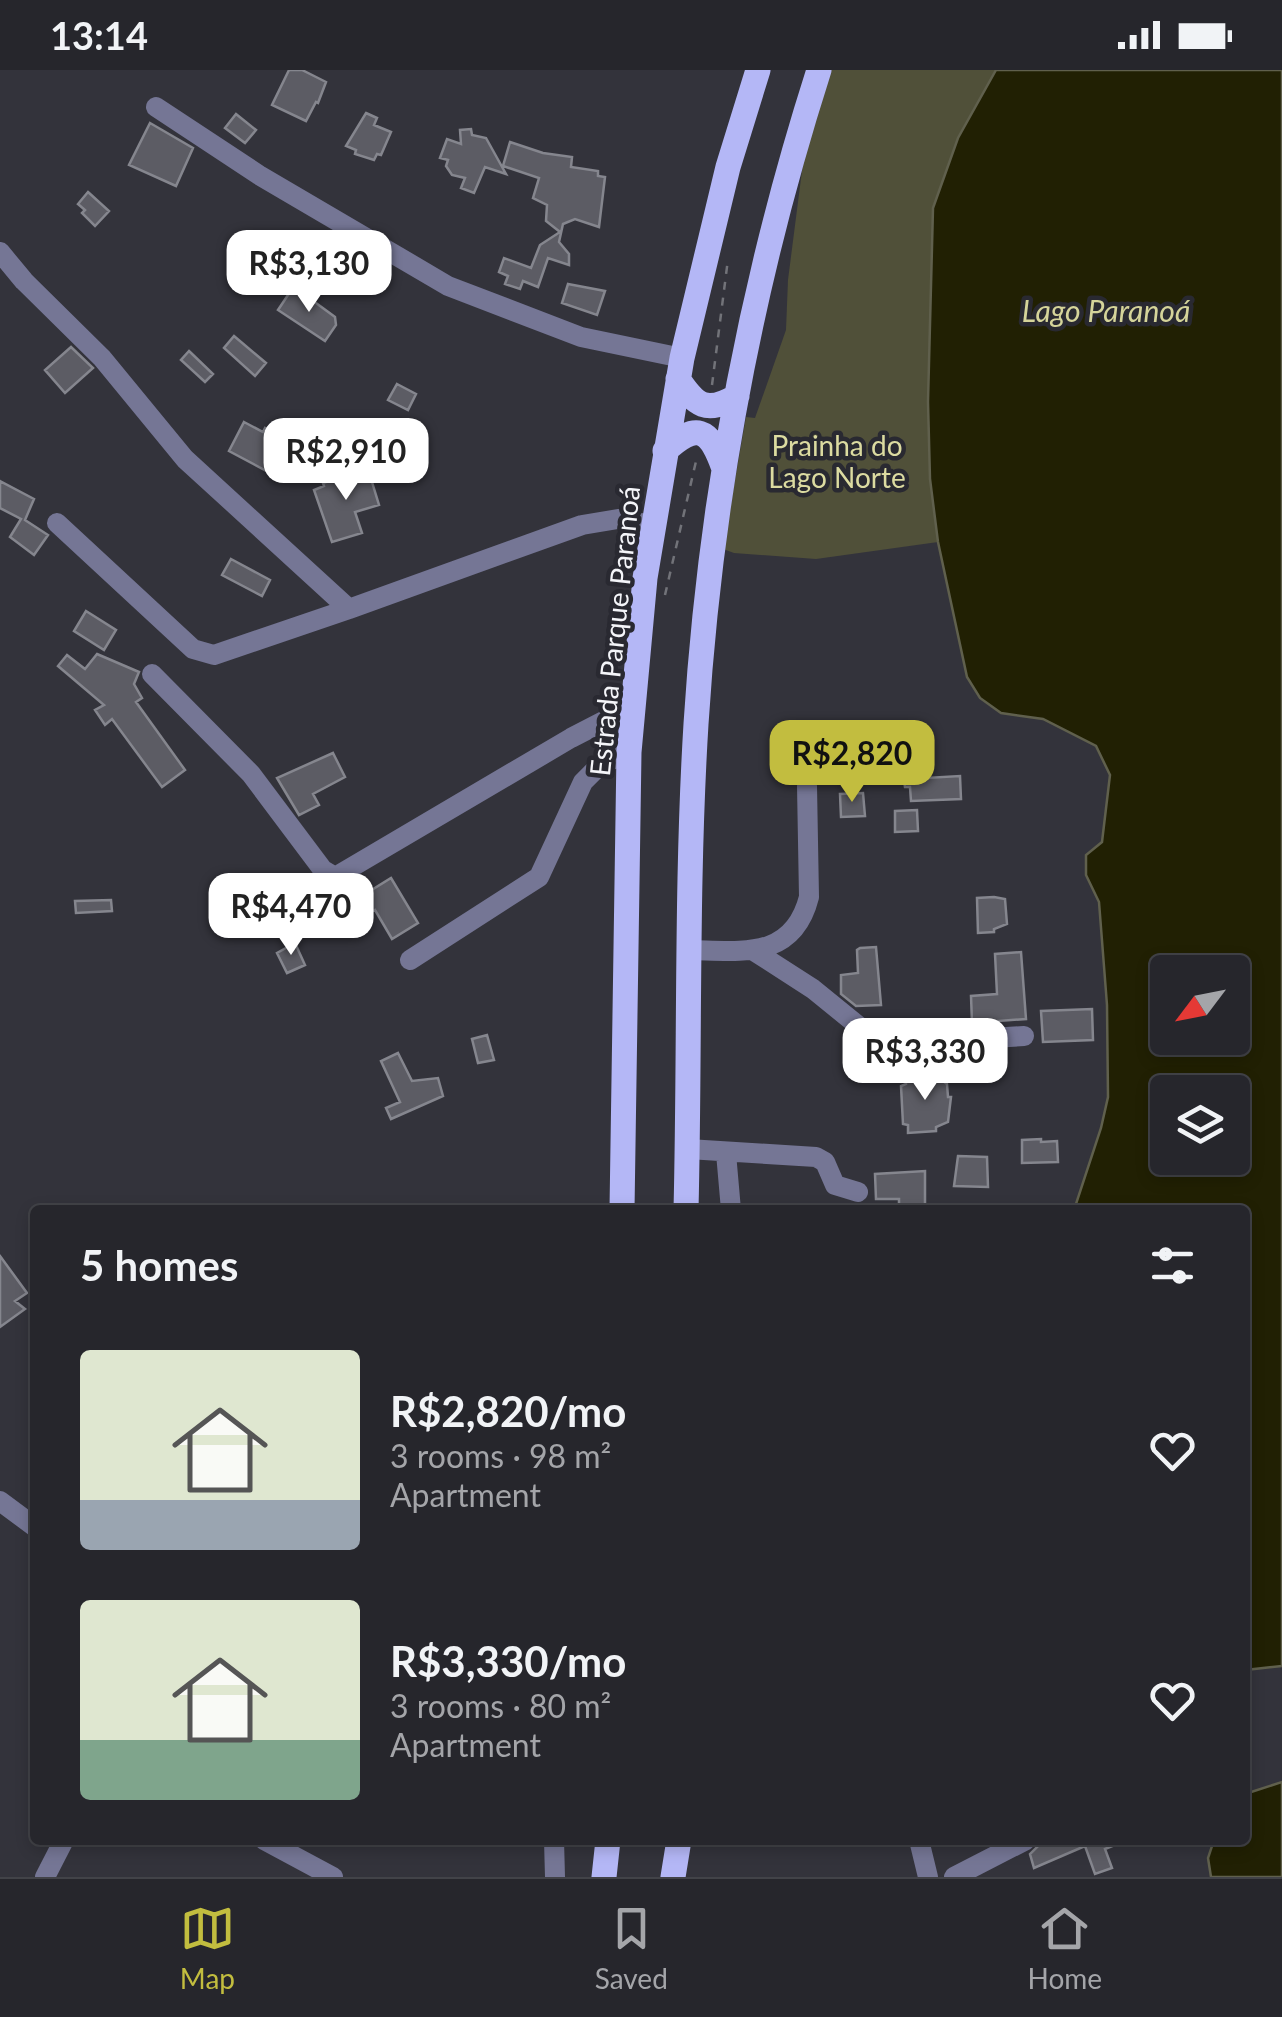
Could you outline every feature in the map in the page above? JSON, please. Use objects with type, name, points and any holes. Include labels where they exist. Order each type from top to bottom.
[{"type":"main road","name":"Estrada Parque Paranoá","points":[[622,1205],[629,752],[645,578],[680,369],[728,166],[758,70]]},
{"type":"main road","points":[[686,1205],[696,726],[712,544],[736,396],[766,259],[819,70]]},
{"type":"main road","points":[[680,369],[690,397],[709,407],[720,406],[736,396]]},
{"type":"main road","points":[[665,451],[687,434],[702,434],[714,442],[723,466]]},
{"type":"main road","points":[[604,1877],[607,1845]]},
{"type":"main road","points":[[673,1877],[679,1845]]},
{"type":"street","points":[[156,107],[271,182],[448,286],[581,337],[680,369]]},
{"type":"street","points":[[0,252],[102,358],[185,459],[349,608]]},
{"type":"street","points":[[57,523],[193,649],[204,654],[214,654],[349,608],[582,525],[618,518],[654,525]]},
{"type":"street","points":[[152,674],[251,774],[322,870],[335,877],[571,738],[633,706]]},
{"type":"street","points":[[410,960],[539,877],[583,782],[600,765],[629,752]]},
{"type":"street","points":[[690,950],[765,949],[785,937],[805,913],[809,897],[807,786]]},
{"type":"street","points":[[754,951],[813,989],[876,1040],[893,1044],[1024,1036]]},
{"type":"street","points":[[688,1149],[816,1157],[825,1162],[835,1185],[858,1192]]},
{"type":"street","points":[[726,1153],[731,1205]]},
{"type":"street","points":[[0,1500],[30,1523]]},
{"type":"street","points":[[46,1877],[62,1845]]},
{"type":"street","points":[[273,1845],[334,1877]]},
{"type":"street","points":[[554,1845],[555,1877]]},
{"type":"street","points":[[920,1845],[928,1877]]},
{"type":"street","points":[[954,1877],[1016,1845]]},
{"type":"path","points":[[709,407],[728,255]]},
{"type":"path","points":[[663,602],[702,434]]},
{"type":"green space","name":"Prainha do Lago Norte","points":[[830,70],[996,70],[958,138],[933,208],[928,402],[930,479],[938,542],[816,559],[734,553],[723,549],[746,417],[755,418],[786,330],[788,280],[803,163]]},
{"type":"water","name":"Lago Paranoá","points":[[996,70],[1282,70],[1282,1666],[1250,1669],[1250,1205],[1076,1205],[1108,1097],[1107,1005],[1099,902],[1086,875],[1086,855],[1102,842],[1110,775],[1096,746],[1043,719],[1001,713],[980,698],[967,677],[938,542],[930,479],[933,208],[958,138]]},
{"type":"water","points":[[1282,1782],[1282,1877],[1211,1877],[1208,1858],[1212,1845],[1250,1845],[1250,1792]]},
{"type":"building","points":[[289,70],[302,70],[326,82],[306,121],[272,105]]},
{"type":"building","points":[[366,113],[377,118],[374,125],[391,132],[381,155],[377,154],[374,160],[355,154],[356,150],[346,146]]},
{"type":"building","points":[[236,114],[256,130],[245,143],[225,128]]},
{"type":"building","points":[[150,123],[193,148],[176,186],[129,165]]},
{"type":"building","points":[[471,129],[472,135],[486,138],[506,174],[485,167],[474,193],[461,188],[465,178],[452,175],[446,166],[448,160],[440,158],[447,139],[461,144],[460,130]]},
{"type":"building","points":[[510,142],[572,157],[571,167],[598,171],[598,176],[605,177],[599,227],[575,219],[563,224],[559,242],[569,254],[569,265],[548,258],[538,287],[523,281],[520,289],[505,284],[508,276],[499,272],[504,258],[531,268],[540,245],[560,232],[546,221],[547,205],[533,198],[539,178],[503,166]]},
{"type":"building","points":[[88,192],[109,211],[95,226],[78,204]]},
{"type":"building","points":[[568,284],[605,291],[597,315],[562,303]]},
{"type":"building","points":[[290,292],[301,292],[335,317],[336,325],[325,341],[278,310]]},
{"type":"building","points":[[234,336],[266,363],[255,376],[224,348]]},
{"type":"building","points":[[71,347],[93,368],[65,393],[45,370]]},
{"type":"building","points":[[189,351],[213,374],[205,382],[181,360]]},
{"type":"building","points":[[397,384],[416,394],[408,410],[388,400]]},
{"type":"building","points":[[244,422],[291,441],[274,475],[229,451]]},
{"type":"building","points":[[368,469],[379,505],[355,512],[362,533],[332,542],[314,490],[323,483]]},
{"type":"building","points":[[0,481],[34,499],[25,520],[48,535],[34,555],[10,537],[21,519],[0,508]]},
{"type":"building","points":[[231,559],[270,580],[262,596],[222,575]]},
{"type":"building","points":[[86,611],[116,630],[104,650],[74,631]]},
{"type":"building","points":[[97,654],[139,672],[134,684],[142,698],[136,702],[185,770],[162,787],[112,719],[105,725],[95,710],[104,705],[58,666],[67,655],[85,669]]},
{"type":"building","points":[[925,748],[926,778],[960,776],[961,799],[911,801],[910,787],[905,787],[904,780],[896,780],[895,750]]},
{"type":"building","points":[[333,753],[345,777],[313,794],[319,805],[299,815],[277,778]]},
{"type":"building","points":[[863,793],[865,816],[841,817],[840,794]]},
{"type":"building","points":[[917,810],[918,831],[895,832],[895,811]]},
{"type":"building","points":[[391,878],[418,923],[392,939],[375,910],[363,916],[354,901]]},
{"type":"building","points":[[977,898],[1005,899],[1007,924],[994,932],[978,933]]},
{"type":"building","points":[[111,900],[112,911],[76,913],[75,901]]},
{"type":"building","points":[[295,943],[305,965],[287,973],[277,953]]},
{"type":"building","points":[[876,947],[881,1005],[856,1006],[841,994],[841,975],[858,973],[857,950]]},
{"type":"building","points":[[1021,952],[1026,1019],[972,1023],[971,996],[997,994],[995,954]]},
{"type":"building","points":[[1092,1009],[1093,1040],[1043,1042],[1041,1011]]},
{"type":"building","points":[[487,1035],[494,1060],[478,1063],[472,1039]]},
{"type":"building","points":[[398,1053],[412,1081],[438,1078],[443,1096],[391,1119],[386,1108],[400,1102],[381,1061]]},
{"type":"building","points":[[934,1075],[947,1084],[951,1097],[948,1122],[936,1127],[936,1131],[908,1133],[908,1125],[903,1124],[901,1086],[906,1084],[905,1076]]},
{"type":"building","points":[[1022,1140],[1057,1141],[1058,1162],[1022,1163]]},
{"type":"building","points":[[958,1156],[987,1157],[988,1187],[954,1186]]},
{"type":"building","points":[[925,1171],[925,1205],[899,1205],[899,1199],[876,1199],[875,1174]]},
{"type":"building","points":[[0,1256],[27,1293],[15,1301],[25,1309],[0,1327]]},
{"type":"building","points":[[1039,1845],[1115,1845],[1105,1849],[1112,1868],[1095,1874],[1085,1846],[1034,1868],[1030,1854]]}]
